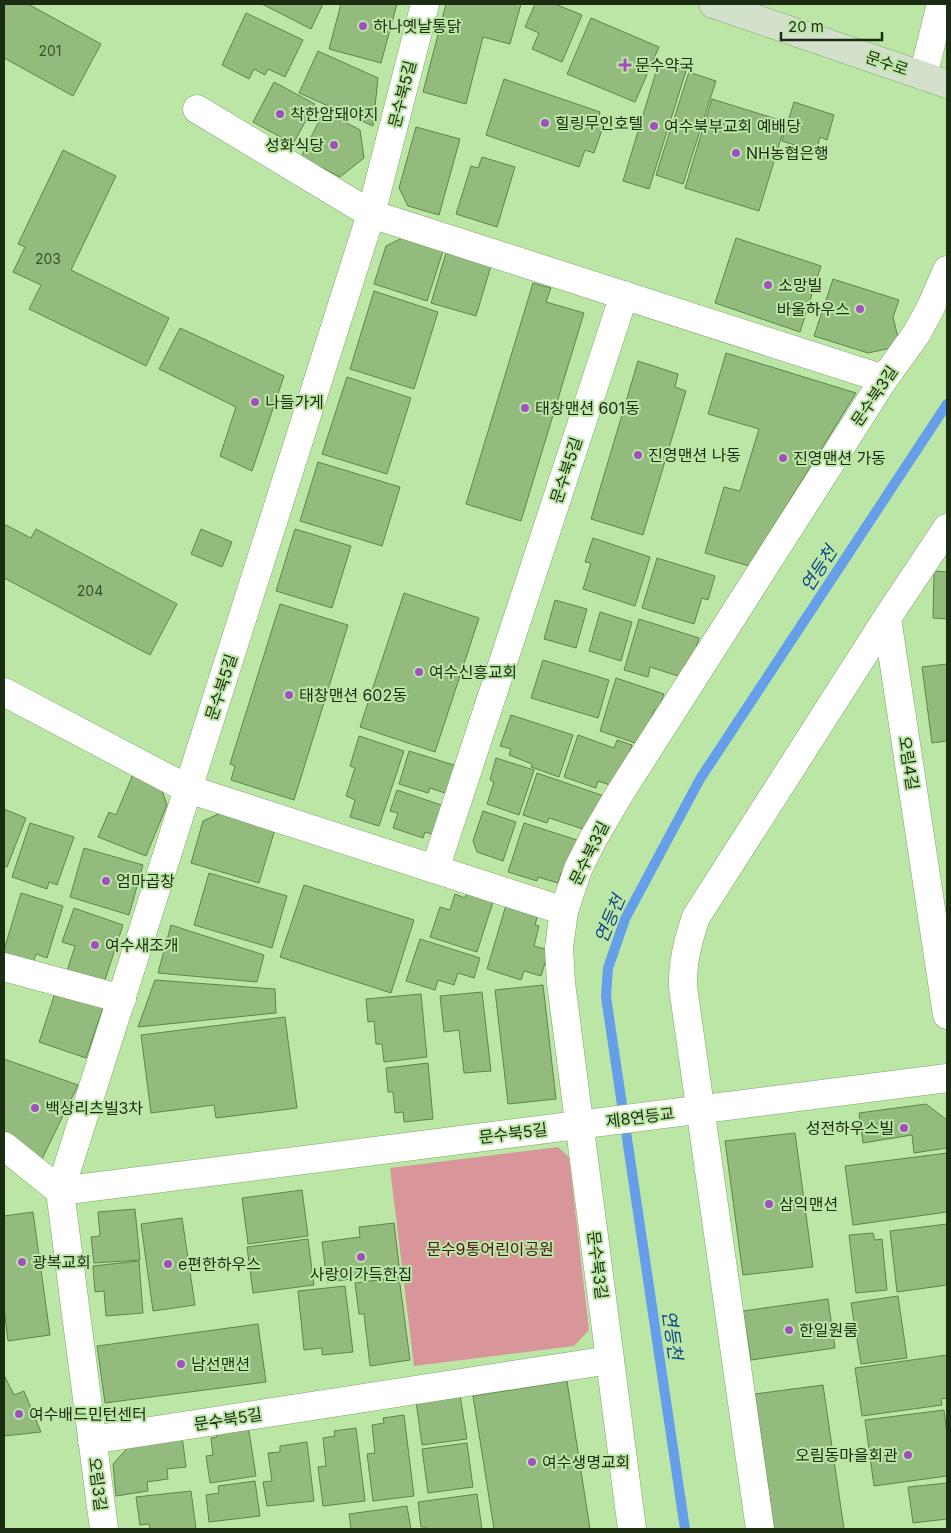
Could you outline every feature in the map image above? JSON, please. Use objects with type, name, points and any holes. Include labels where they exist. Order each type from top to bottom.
[{"type":"street","name":"문수북5길","points":[[425,4],[371,214],[60,1191],[92,1440],[610,1360]]},
{"type":"street","name":"문수로","points":[[713,4],[935,80]]},
{"type":"street","points":[[935,80],[941,4]]},
{"type":"street","points":[[197,109],[371,214],[884,379]]},
{"type":"street","name":"문수북3길","points":[[632,1529],[561,982],[559,948],[564,911],[578,868],[611,808],[884,379],[917,333],[947,270]]},
{"type":"street","name":"문수북5길","points":[[435,869],[624,295]]},
{"type":"street","points":[[760,1529],[682,987],[682,972],[696,917],[887,618],[947,528]]},
{"type":"street","name":"오림4길","points":[[887,618],[947,1015]]},
{"type":"street","points":[[4,692],[188,789],[564,911]]},
{"type":"street","points":[[4,967],[122,999]]},
{"type":"street","name":"제8연등교","points":[[580,1124],[947,1078]]},
{"type":"street","name":"문수북5길","points":[[60,1191],[580,1124]]},
{"type":"street","points":[[4,1146],[60,1191]]},
{"type":"street","name":"오림3길","points":[[92,1440],[104,1529]]},
{"type":"green space","name":"문수9통어린이공원","points":[[558,1147],[569,1157],[589,1330],[574,1346],[414,1366],[390,1168]]},
{"type":"building","points":[[4,4],[28,4],[101,44],[73,96],[4,58]]},
{"type":"building","points":[[262,4],[323,4],[311,29]]},
{"type":"building","points":[[341,4],[397,4],[381,63],[329,49]]},
{"type":"building","points":[[446,4],[521,4],[510,44],[483,37],[466,104],[423,92]]},
{"type":"building","points":[[535,4],[555,4],[582,15],[562,62],[532,49],[539,33],[525,27]]},
{"type":"building","points":[[246,13],[303,40],[285,77],[268,69],[265,75],[254,69],[249,79],[222,65]]},
{"type":"building","points":[[591,18],[659,47],[635,102],[567,74]]},
{"type":"building","points":[[318,51],[378,78],[373,126],[299,93]]},
{"type":"building","name":"여수북부교회 예배당","points":[[659,62],[686,71],[649,189],[623,181]]},
{"type":"building","points":[[689,72],[716,81],[683,184],[656,175]]},
{"type":"building","name":"힐링무인호텔","points":[[504,79],[600,112],[597,122],[604,124],[594,153],[585,150],[579,167],[486,135]]},
{"type":"building","points":[[274,82],[315,104],[293,144],[253,122]]},
{"type":"building","points":[[712,99],[786,122],[759,211],[685,188]]},
{"type":"building","points":[[794,102],[834,115],[827,140],[820,137],[816,152],[782,141]]},
{"type":"building","points":[[324,111],[360,130],[364,158],[340,177],[301,157]]},
{"type":"building","points":[[416,127],[460,139],[439,215],[408,206],[399,188]]},
{"type":"building","points":[[63,150],[116,176],[71,270],[169,318],[146,366],[29,309],[41,285],[13,272],[25,247],[18,244]]},
{"type":"building","points":[[482,157],[515,167],[497,227],[456,214],[471,166],[478,168]]},
{"type":"building","points":[[410,234],[445,245],[427,301],[374,284],[386,246]]},
{"type":"building","name":"소망빌","points":[[736,238],[821,266],[800,332],[715,303]]},
{"type":"building","points":[[446,253],[491,266],[476,316],[431,303]]},
{"type":"building","name":"바울하우스","points":[[833,279],[899,300],[893,317],[900,346],[868,353],[814,336]]},
{"type":"building","name":"태창맨션 601동","points":[[533,283],[551,288],[546,302],[584,313],[521,521],[466,504]]},
{"type":"building","points":[[374,291],[438,312],[414,389],[350,369]]},
{"type":"building","points":[[180,328],[284,376],[252,471],[220,456],[236,407],[159,369]]},
{"type":"building","name":"진영맨션 가동","points":[[726,353],[856,393],[749,566],[705,553],[724,487],[740,491],[759,429],[708,414]]},
{"type":"building","name":"진영맨션 나동","points":[[638,361],[678,374],[675,387],[686,391],[643,535],[591,519]]},
{"type":"building","points":[[347,377],[411,398],[387,474],[322,454]]},
{"type":"building","points":[[318,462],[400,487],[382,546],[300,521]]},
{"type":"building","points":[[4,524],[31,538],[36,529],[177,604],[150,655],[4,578]]},
{"type":"building","points":[[201,529],[232,542],[222,567],[191,554]]},
{"type":"building","points":[[295,529],[351,546],[332,608],[276,591]]},
{"type":"building","points":[[593,538],[650,557],[635,606],[583,589],[591,563],[585,562]]},
{"type":"building","points":[[657,558],[715,576],[708,600],[702,598],[694,624],[642,608]]},
{"type":"building","points":[[934,571],[947,572],[947,619],[933,618]]},
{"type":"building","name":"여수신흥교회","points":[[404,593],[479,618],[435,752],[360,727]]},
{"type":"building","points":[[555,600],[587,609],[576,648],[544,639]]},
{"type":"building","name":"태창맨션 602동","points":[[280,604],[348,625],[294,800],[231,780],[235,766],[230,764]]},
{"type":"building","points":[[600,612],[632,622],[621,661],[589,651]]},
{"type":"building","points":[[639,619],[699,638],[691,665],[685,664],[681,677],[650,667],[648,677],[624,670]]},
{"type":"building","points":[[543,660],[609,680],[598,718],[531,698]]},
{"type":"building","points":[[947,664],[947,741],[932,743],[922,667]]},
{"type":"building","points":[[616,678],[664,694],[658,711],[654,710],[646,735],[638,744],[600,731]]},
{"type":"building","points":[[511,715],[573,735],[559,777],[531,767],[532,764],[509,755],[511,749],[500,746]]},
{"type":"building","points":[[578,735],[614,748],[617,740],[632,745],[620,781],[613,786],[598,781],[596,788],[564,777]]},
{"type":"building","points":[[359,736],[404,751],[379,826],[350,817],[355,800],[346,796],[355,768],[350,766]]},
{"type":"building","points":[[409,751],[457,766],[448,794],[430,788],[428,793],[399,784]]},
{"type":"building","points":[[496,758],[534,770],[519,815],[487,804],[494,782],[490,780]]},
{"type":"building","points":[[537,773],[604,796],[592,832],[549,818],[547,823],[523,815]]},
{"type":"building","points":[[133,774],[160,785],[167,805],[146,856],[98,837],[109,812],[116,815]]},
{"type":"building","points":[[397,790],[444,806],[435,835],[425,832],[423,838],[393,828],[398,813],[390,811]]},
{"type":"building","points":[[4,809],[26,818],[7,867],[4,866]]},
{"type":"building","points":[[225,811],[276,826],[259,883],[191,863],[203,821]]},
{"type":"building","points":[[483,811],[516,822],[503,861],[477,852],[473,841]]},
{"type":"building","points":[[30,823],[74,837],[57,885],[49,882],[47,889],[12,877]]},
{"type":"building","points":[[524,823],[577,840],[566,875],[561,873],[558,883],[538,877],[537,881],[508,872]]},
{"type":"building","points":[[84,848],[143,865],[129,915],[70,897]]},
{"type":"building","points":[[209,873],[287,896],[272,948],[194,925]]},
{"type":"building","points":[[304,885],[414,920],[391,993],[280,957]]},
{"type":"building","points":[[468,890],[494,899],[477,952],[430,937],[440,907],[450,910],[455,894],[465,898]]},
{"type":"building","points":[[21,893],[63,906],[47,958],[36,954],[33,963],[4,954]]},
{"type":"building","points":[[506,905],[538,914],[535,925],[539,926],[534,946],[549,950],[541,976],[524,971],[521,980],[487,969]]},
{"type":"building","points":[[74,908],[123,925],[104,983],[67,971],[75,946],[62,942]]},
{"type":"building","points":[[171,925],[264,955],[257,982],[158,973]]},
{"type":"building","points":[[420,939],[480,958],[474,978],[458,973],[454,985],[438,980],[435,990],[406,981]]},
{"type":"building","points":[[155,980],[275,989],[276,1013],[138,1027]]},
{"type":"building","points":[[543,985],[556,1099],[508,1104],[495,990]]},
{"type":"building","points":[[56,990],[104,1005],[86,1058],[39,1042]]},
{"type":"building","points":[[482,992],[491,1071],[464,1073],[459,1030],[444,1032],[440,996]]},
{"type":"building","points":[[421,994],[427,1057],[384,1062],[382,1044],[376,1044],[374,1021],[368,1022],[366,999]]},
{"type":"building","points":[[285,1017],[297,1108],[216,1118],[214,1105],[151,1113],[141,1035]]},
{"type":"building","name":"백상리츠빌3차","points":[[4,1059],[78,1085],[41,1161],[4,1132]]},
{"type":"building","points":[[428,1063],[433,1119],[404,1122],[403,1112],[395,1113],[393,1092],[388,1092],[386,1068]]},
{"type":"building","name":"성전하우스빌","points":[[926,1104],[947,1120],[947,1148],[914,1153],[912,1135],[863,1143],[859,1113]]},
{"type":"building","name":"삼익맨션","points":[[795,1133],[813,1267],[743,1275],[725,1141]]},
{"type":"building","points":[[947,1153],[947,1212],[853,1225],[845,1166]]},
{"type":"building","points":[[302,1190],[308,1236],[248,1244],[242,1198]]},
{"type":"building","points":[[135,1209],[140,1260],[94,1263],[91,1237],[100,1236],[98,1212]]},
{"type":"building","name":"광복교회","points":[[33,1212],[50,1335],[8,1341],[4,1308],[4,1216]]},
{"type":"building","name":"e편한하우스","points":[[182,1218],[195,1305],[153,1311],[141,1224]]},
{"type":"building","name":"사랑이가득한집","points":[[394,1223],[400,1273],[327,1282],[322,1242],[360,1237],[359,1227]]},
{"type":"building","points":[[947,1224],[947,1285],[897,1292],[890,1231]]},
{"type":"building","points":[[873,1233],[875,1240],[882,1239],[887,1290],[856,1293],[849,1235]]},
{"type":"building","points":[[308,1239],[314,1285],[253,1293],[247,1247]]},
{"type":"building","points":[[139,1261],[143,1313],[106,1316],[104,1291],[95,1292],[93,1266]]},
{"type":"building","points":[[399,1277],[410,1360],[370,1366],[364,1314],[359,1314],[355,1283]]},
{"type":"building","points":[[345,1286],[353,1352],[322,1355],[322,1348],[304,1350],[298,1291]]},
{"type":"building","points":[[898,1296],[907,1358],[861,1364],[851,1303]]},
{"type":"building","name":"한일원룸","points":[[828,1299],[835,1348],[751,1360],[743,1311]]},
{"type":"building","name":"남선맨션","points":[[258,1324],[266,1382],[105,1403],[97,1346]]},
{"type":"building","points":[[947,1355],[947,1398],[941,1399],[942,1405],[862,1416],[855,1368]]},
{"type":"building","name":"여수배드민턴센터","points":[[4,1375],[14,1395],[24,1391],[41,1432],[4,1436]]},
{"type":"building","name":"여수생명교회","points":[[567,1381],[590,1529],[494,1529],[473,1396]]},
{"type":"building","points":[[823,1385],[844,1529],[774,1529],[755,1394]]},
{"type":"building","points":[[460,1395],[467,1439],[422,1445],[416,1401]]},
{"type":"building","name":"오림동마을회관","points":[[944,1410],[947,1434],[947,1476],[874,1486],[865,1420]]},
{"type":"building","points":[[404,1415],[414,1496],[373,1501],[367,1454],[375,1453],[372,1425],[384,1423],[383,1418]]},
{"type":"building","points":[[248,1425],[256,1476],[210,1483],[206,1456],[213,1455],[211,1438],[217,1437],[216,1430]]},
{"type":"building","points":[[356,1428],[365,1501],[323,1506],[318,1467],[326,1466],[323,1438],[335,1436],[334,1431]]},
{"type":"building","points":[[182,1436],[186,1467],[167,1469],[168,1479],[147,1482],[148,1491],[116,1496],[113,1464],[132,1443]]},
{"type":"building","points":[[307,1442],[314,1501],[267,1506],[263,1482],[272,1481],[268,1453],[280,1452],[280,1446]]},
{"type":"building","points":[[467,1443],[473,1487],[428,1493],[422,1449]]},
{"type":"building","points":[[255,1481],[260,1516],[209,1522],[206,1495],[219,1493],[218,1486]]},
{"type":"building","points":[[947,1483],[947,1519],[913,1523],[908,1487]]},
{"type":"building","points":[[191,1491],[196,1529],[150,1529],[149,1524],[140,1525],[136,1497]]},
{"type":"building","points":[[477,1494],[482,1529],[427,1529],[426,1527],[421,1527],[418,1502]]},
{"type":"building","points":[[407,1506],[411,1529],[351,1529],[349,1514]]},
{"type":"waterway","name":"연등천","points":[[685,1529],[606,997],[608,968],[625,919],[700,779],[947,404]]},
{"type":"place","name":"하나옛날통닭","points":[[363,26]]},
{"type":"place","name":"문수약국","points":[[625,65]]},
{"type":"place","name":"착한암돼야지","points":[[280,114]]},
{"type":"place","name":"힐링무인호텔","points":[[545,123]]},
{"type":"place","name":"여수북부교회 예배당","points":[[654,126]]},
{"type":"place","name":"성화식당","points":[[334,145]]},
{"type":"place","name":"NH농협은행","points":[[736,153]]},
{"type":"place","name":"소망빌","points":[[768,285]]},
{"type":"place","name":"바울하우스","points":[[860,309]]},
{"type":"place","name":"나들가게","points":[[255,402]]},
{"type":"place","name":"태창맨션 601동","points":[[525,408]]},
{"type":"place","name":"진영맨션 나동","points":[[638,455]]},
{"type":"place","name":"진영맨션 가동","points":[[783,458]]},
{"type":"place","name":"여수신흥교회","points":[[419,672]]},
{"type":"place","name":"태창맨션 602동","points":[[289,695]]},
{"type":"place","name":"엄마곱창","points":[[106,881]]},
{"type":"place","name":"여수새조개","points":[[95,945]]},
{"type":"place","name":"백상리츠빌3차","points":[[35,1108]]},
{"type":"place","name":"성전하우스빌","points":[[904,1128]]},
{"type":"place","name":"삼익맨션","points":[[769,1204]]},
{"type":"place","name":"사랑이가득한집","points":[[361,1257]]},
{"type":"place","name":"광복교회","points":[[22,1262]]},
{"type":"place","name":"e편한하우스","points":[[168,1264]]},
{"type":"place","name":"한일원룸","points":[[789,1330]]},
{"type":"place","name":"남선맨션","points":[[181,1364]]},
{"type":"place","name":"여수배드민턴센터","points":[[19,1414]]},
{"type":"place","name":"오림동마을회관","points":[[908,1455]]},
{"type":"place","name":"여수생명교회","points":[[532,1462]]}]
